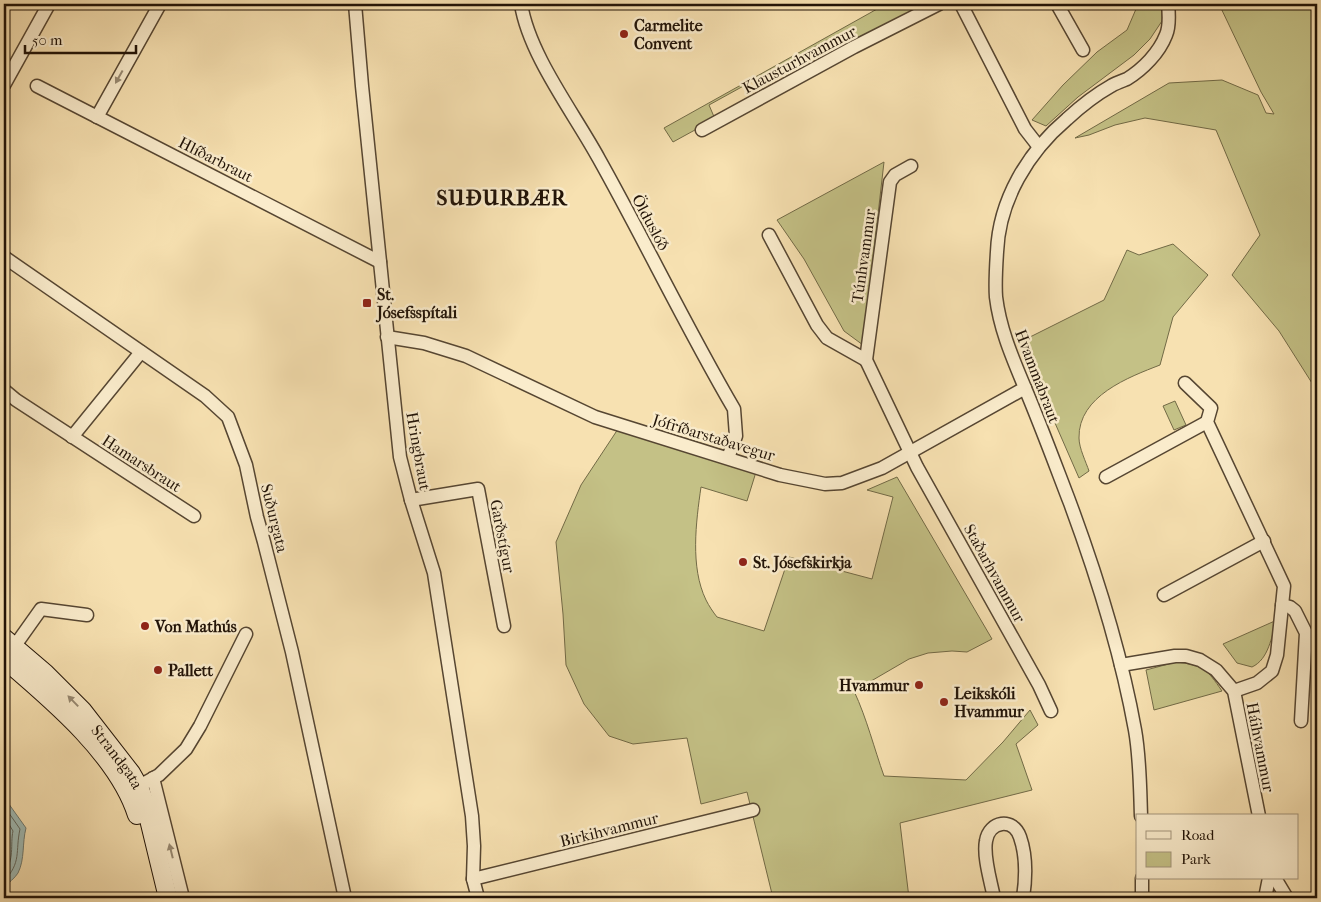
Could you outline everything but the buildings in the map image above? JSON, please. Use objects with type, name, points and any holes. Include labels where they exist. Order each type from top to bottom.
[{"type":"main road","name":"Strandgata","points":[[7,648],[45,673],[82,710],[140,786],[168,898]]},
{"type":"main road","name":"Strandgata","points":[[140,786],[140,825],[158,898]]},
{"type":"street","points":[[4,85],[49,4]]},
{"type":"street","points":[[97,117],[160,4]]},
{"type":"street","name":"Hringbraut","points":[[355,4],[400,457],[411,500],[434,573],[472,816],[474,846],[473,879],[478,898]]},
{"type":"street","name":"Ölduslóð","points":[[520,4],[529,34],[548,73],[600,159],[734,409],[736,436],[728,458]]},
{"type":"street","name":"Klausturhvammur","points":[[702,130],[854,47],[939,4]]},
{"type":"street","points":[[961,4],[1025,129],[1039,147]]},
{"type":"street","points":[[1057,4],[1082,50]]},
{"type":"street","name":"Hvammabraut","points":[[1141,814],[1140,774],[1135,731],[1121,665],[1080,530],[1012,358],[996,297],[997,251],[1002,218],[1014,186],[1025,166],[1050,134],[1078,109],[1111,86],[1140,70],[1150,60],[1166,35],[1168,4]]},
{"type":"street","name":"Hlíðarbraut","points":[[37,86],[380,262]]},
{"type":"street","name":"Túnhvammur","points":[[866,360],[890,182],[895,175],[911,166]]},
{"type":"street","points":[[769,235],[816,325],[827,338],[866,360],[909,452]]},
{"type":"street","name":"Suðurgata","points":[[4,257],[206,396],[228,417],[232,424],[246,465],[256,517],[292,652],[345,898]]},
{"type":"street","name":"Jófríðarstaðavegur","points":[[387,337],[424,343],[466,356],[595,417],[780,475],[825,484],[842,483],[882,468],[1025,388]]},
{"type":"street","points":[[72,437],[142,352]]},
{"type":"street","points":[[1185,383],[1211,408],[1207,422],[1284,586],[1277,655],[1272,671],[1257,683],[1234,691]]},
{"type":"street","name":"Hamarsbraut","points":[[4,390],[72,437],[194,516]]},
{"type":"street","points":[[1106,477],[1207,422]]},
{"type":"street","name":"Staðarhvammur","points":[[909,452],[1039,685],[1051,711]]},
{"type":"street","name":"Garðstígur","points":[[411,500],[478,489],[504,626]]},
{"type":"street","points":[[1164,595],[1264,541]]},
{"type":"street","points":[[1282,606],[1290,607],[1295,611],[1306,633],[1301,721]]},
{"type":"street","name":"Strandgata","points":[[7,648],[41,609],[87,615]]},
{"type":"street","points":[[140,786],[159,775],[186,749],[200,726],[246,634]]},
{"type":"street","name":"Háihvammur","points":[[1121,665],[1174,656],[1186,656],[1200,660],[1216,670],[1234,691],[1259,814]]},
{"type":"street","name":"Strandgata","points":[[140,786],[183,898]]},
{"type":"street","name":"Birkihvammur","points":[[473,879],[753,810]]},
{"type":"street","points":[[994,898],[986,840],[993,828],[1006,824],[1013,826],[1018,831],[1021,839],[1025,862],[1023,898]]},
{"type":"street","points":[[1142,880],[1142,898]]},
{"type":"street","points":[[1265,898],[1269,880]]},
{"type":"street","points":[[1276,880],[1287,898]]},
{"type":"green space","points":[[886,4],[932,4],[836,55],[827,40],[709,105],[715,119],[673,142],[664,128]]},
{"type":"green space","points":[[1134,4],[1162,4],[1162,21],[1150,39],[1134,55],[1078,97],[1046,126],[1032,120],[1063,85],[1097,52],[1127,30],[1136,9]]},
{"type":"green space","points":[[1219,4],[1317,4],[1317,391],[1279,331],[1232,275],[1260,235],[1216,130],[1145,118],[1115,125],[1075,138],[1169,83],[1222,80],[1258,95],[1266,113],[1274,114],[1261,92]]},
{"type":"green space","points":[[884,162],[863,345],[844,331],[804,259],[777,220]]},
{"type":"green space","points":[[1173,244],[1208,275],[1173,317],[1160,365],[1120,382],[1096,400],[1087,411],[1081,423],[1079,442],[1089,471],[1079,478],[1024,352],[1028,338],[1104,300],[1127,250],[1139,255]]},
{"type":"green space","points":[[1175,401],[1186,425],[1174,430],[1163,406]]},
{"type":"green space","points":[[618,429],[756,472],[747,501],[701,487],[696,529],[696,559],[701,587],[707,602],[717,617],[764,631],[789,557],[872,579],[893,497],[867,490],[897,477],[992,639],[967,652],[928,653],[909,659],[854,691],[867,723],[884,776],[966,780],[1003,742],[1030,710],[1038,725],[1016,744],[1032,790],[900,823],[909,898],[773,898],[747,792],[701,804],[687,738],[633,744],[609,736],[584,704],[566,665],[556,542],[581,485]]},
{"type":"green space","points":[[1277,620],[1266,653],[1252,667],[1237,663],[1223,644]]},
{"type":"green space","points":[[1176,662],[1204,669],[1222,691],[1154,710],[1146,670]]},
{"type":"water","points":[[4,792],[6,800],[26,828],[20,868],[17,875],[4,888]]},
{"type":"place","name":"Carmelite Convent","points":[[624,34]]},
{"type":"place","name":"St. Jósefsspítali","points":[[367,303]]},
{"type":"place","name":"St. Jósefskirkja","points":[[743,562]]},
{"type":"place","name":"Von Mathús","points":[[145,626]]},
{"type":"place","name":"Pallett","points":[[158,670]]},
{"type":"place","name":"Hvammur","points":[[919,685]]},
{"type":"place","name":"Leikskóli Hvammur","points":[[944,702]]},
{"type":"district","name":"SUÐURBÆR","points":[[502,198]]}]
